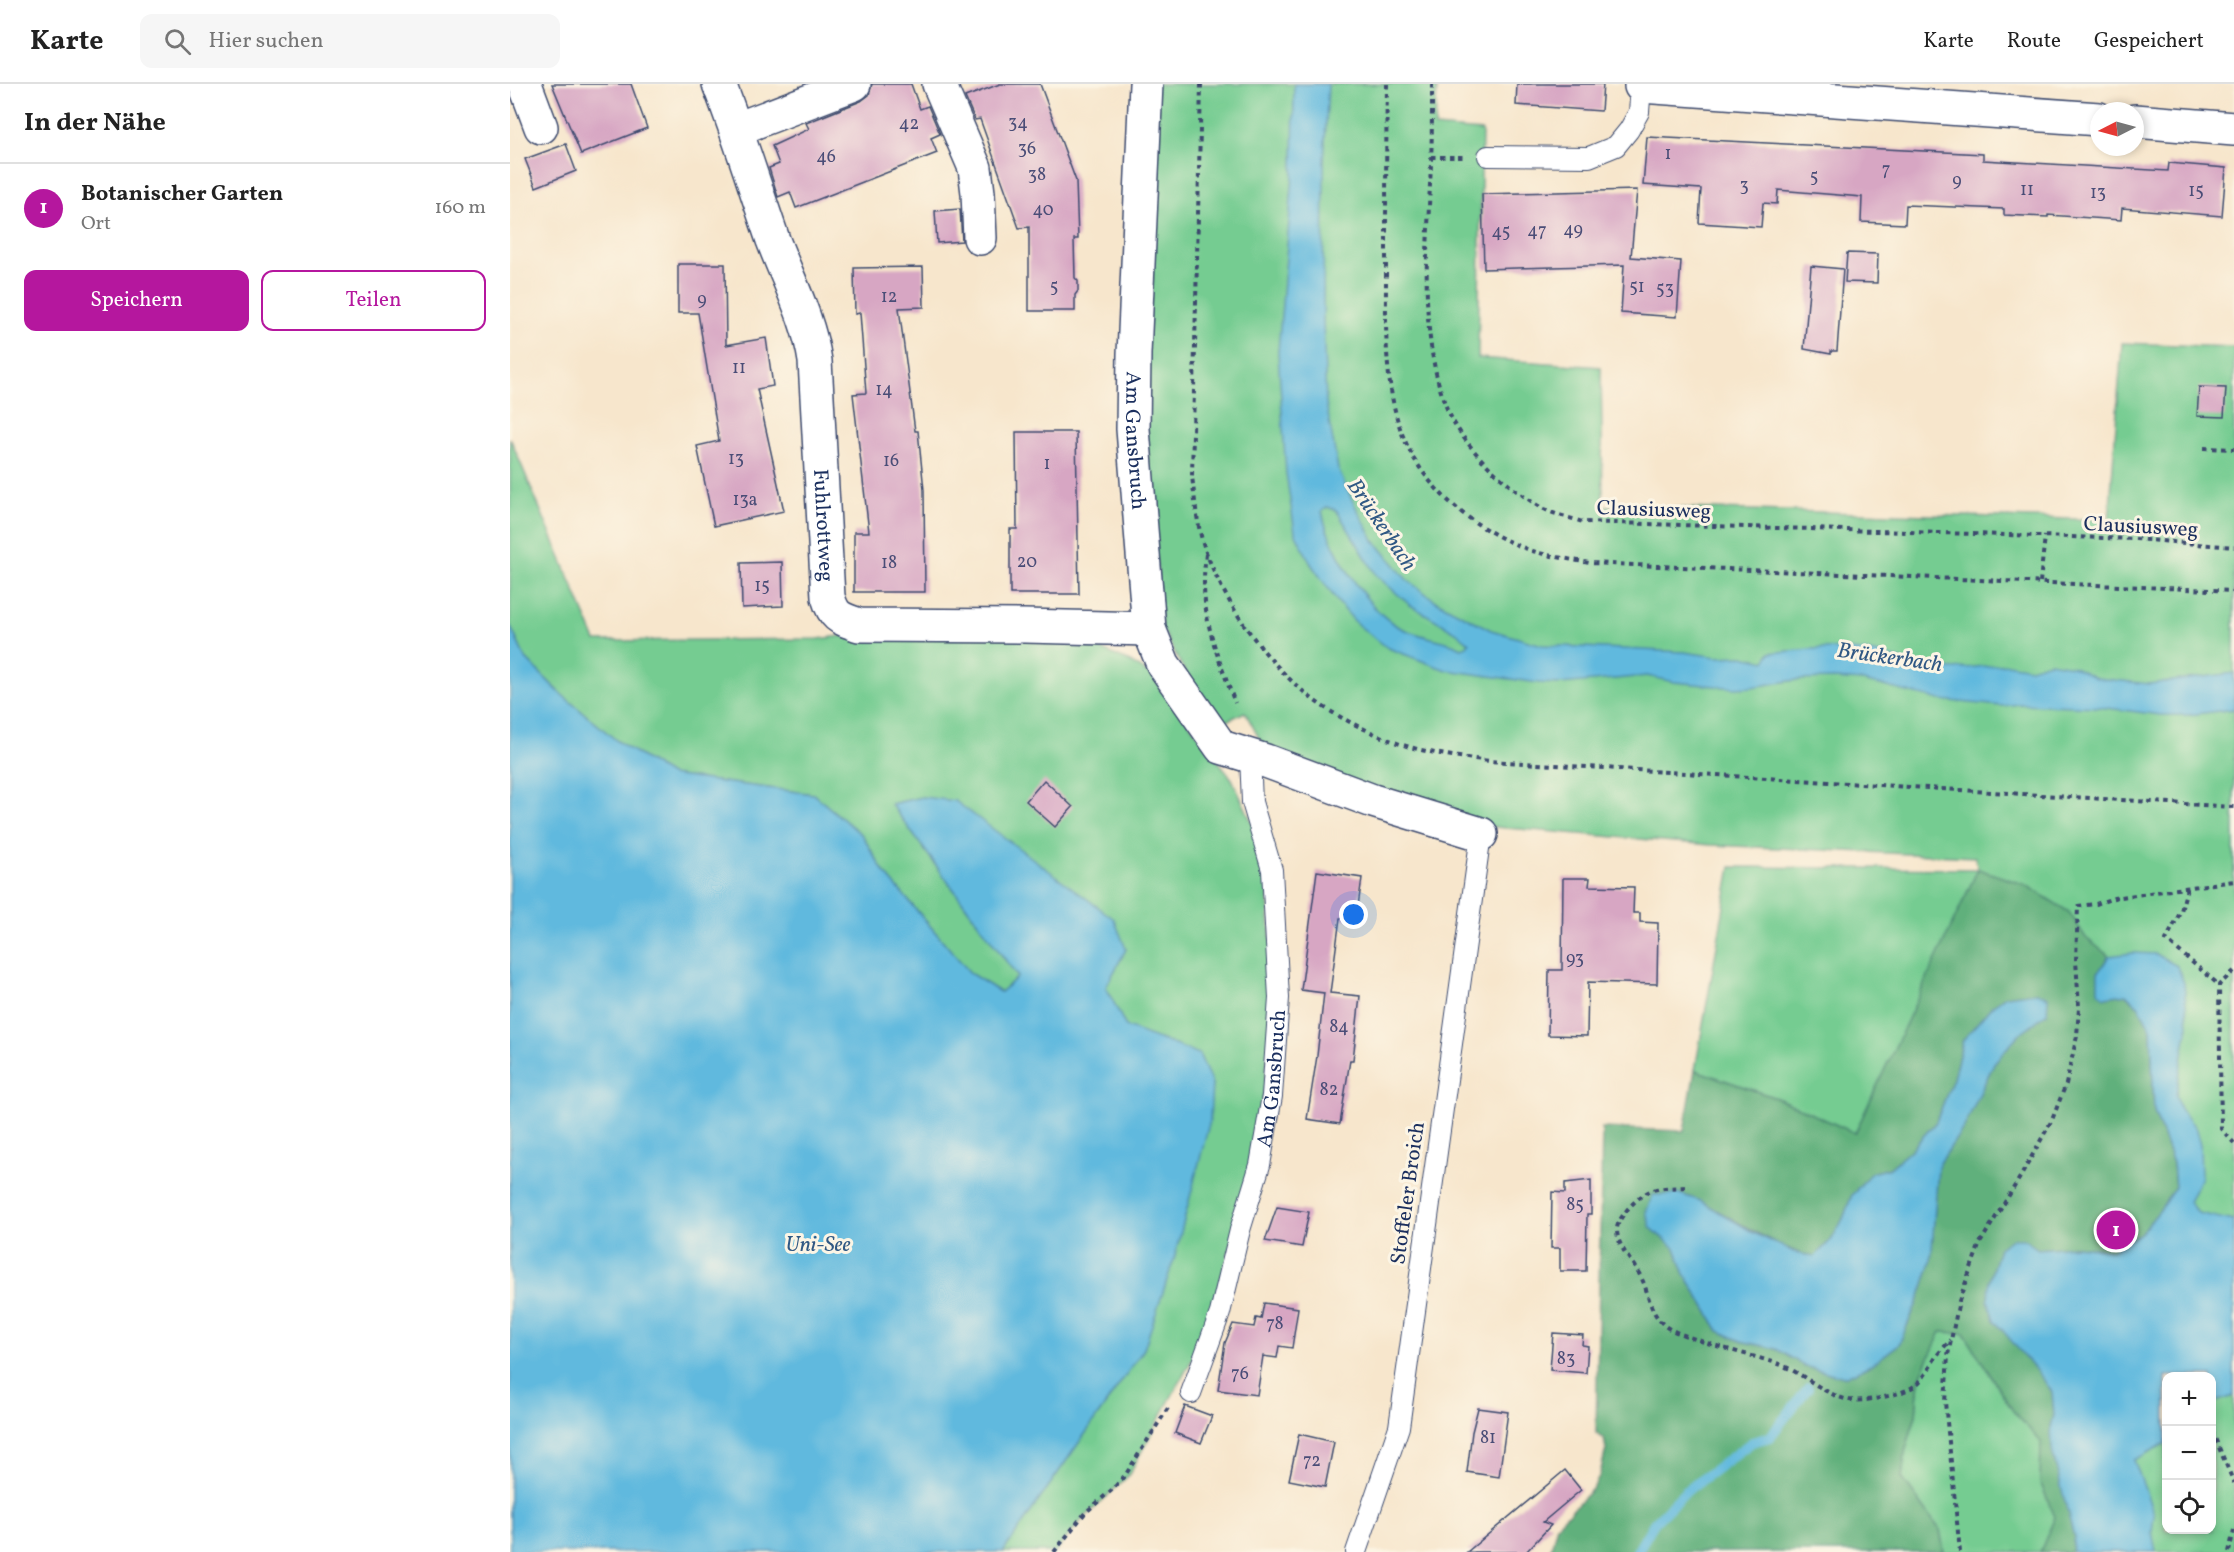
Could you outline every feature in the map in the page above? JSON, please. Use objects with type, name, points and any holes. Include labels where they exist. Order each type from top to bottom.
[{"type":"street","points":[[525,84],[541,127]]},
{"type":"street","points":[[719,84],[737,129],[854,84]]},
{"type":"street","points":[[939,84],[975,168],[980,238]]},
{"type":"street","name":"Am Gansbruch","points":[[1146,84],[1134,354],[1133,429],[1149,629],[1163,664],[1221,747],[1373,801],[1482,834]]},
{"type":"street","points":[[1641,85],[2090,118]]},
{"type":"street","points":[[2144,123],[2234,129]]},
{"type":"street","name":"Fuhlrottweg","points":[[737,129],[774,241],[812,338],[828,597],[832,611],[841,619],[859,625],[1149,629]]},
{"type":"lane","points":[[1488,156],[1589,157],[1616,146],[1629,130],[1639,112],[1641,85]]},
{"type":"lane","name":"Am Gansbruch","points":[[1191,1393],[1220,1313],[1240,1230],[1260,1165],[1272,1096],[1279,998],[1272,870],[1252,802],[1250,756]]},
{"type":"lane","name":"Stoffeler Broich","points":[[1356,1552],[1398,1427],[1482,834]]},
{"type":"path","points":[[1201,84],[1192,476],[1196,512],[1206,551],[1226,595],[1247,630],[1300,688],[1317,702],[1384,737],[1439,754],[1490,761],[2234,807]]},
{"type":"path","points":[[1387,84],[1386,322],[1393,399],[1400,427],[1411,454],[1443,498],[1470,519],[1500,537],[1529,550],[1589,563],[1627,566],[2234,591]]},
{"type":"path","name":"Clausiusweg","points":[[1432,84],[1427,254],[1430,338],[1436,370],[1445,402],[1464,436],[1490,468],[1516,490],[1546,510],[1583,522],[2136,539],[2234,547]]},
{"type":"path","points":[[2204,448],[2234,450]]},
{"type":"path","points":[[2040,582],[2045,536]]},
{"type":"path","points":[[1206,551],[1202,580],[1210,635],[1236,706]]},
{"type":"path","points":[[1960,1552],[1945,1402],[1951,1340],[1959,1301],[1980,1243],[2052,1120],[2066,1084],[2077,1036],[2079,1008],[2076,960],[2078,906],[2096,904],[2114,898],[2234,881]]},
{"type":"path","points":[[2187,888],[2181,911],[2166,940],[2219,985]]},
{"type":"path","points":[[2234,971],[2219,985],[2221,1129],[2234,1143]]},
{"type":"path","points":[[1685,1187],[1652,1190],[1626,1210],[1617,1229],[1620,1241],[1647,1290],[1651,1310],[1665,1327],[1787,1367],[1830,1394],[1849,1400],[1868,1399],[1905,1391],[1927,1376],[1936,1356],[1951,1340]]},
{"type":"path","points":[[1053,1552],[1084,1513],[1114,1488],[1126,1474],[1171,1405],[1191,1393]]},
{"type":"path","points":[[2216,1442],[2234,1483]]},
{"type":"path","points":[[2229,1552],[2234,1530]]},
{"type":"green space","points":[[1152,84],[1437,84],[1435,127],[1482,131],[1478,358],[1601,367],[1603,506],[2109,520],[2122,343],[2234,347],[2234,1552],[1944,1552],[1940,1530],[1902,1478],[1905,1452],[1916,1415],[1919,1379],[1940,1332],[1964,1333],[1987,1367],[1956,918],[1855,1134],[1779,1099],[1695,1070],[1731,867],[1978,869],[1975,857],[1711,845],[1482,826],[1272,754],[1259,738],[1245,712],[1220,724],[1197,694],[1162,629],[1140,357]]},
{"type":"green space","points":[[510,438],[596,641],[818,639],[865,633],[1052,636],[1101,649],[1130,662],[1153,676],[1232,779],[1256,831],[1267,878],[1274,997],[1256,1164],[1201,1343],[1128,1476],[1081,1521],[1055,1552],[1003,1552],[1144,1349],[1212,1084],[1199,1054],[1126,1027],[1106,987],[1126,949],[922,797],[891,804],[1018,977],[1000,992],[971,974],[884,872],[862,835],[813,794],[670,775],[617,741],[561,694],[525,658],[510,625]]},
{"type":"green space","points":[[1978,869],[2026,885],[2069,912],[2086,938],[2109,956],[2098,973],[2105,997],[2125,994],[2140,1008],[2151,1029],[2154,1111],[2173,1163],[2175,1187],[2141,1233],[2113,1250],[2075,1246],[2038,1249],[2023,1240],[1999,1248],[1989,1282],[2052,1392],[2054,1415],[2051,1427],[2074,1537],[2072,1552],[2040,1552],[2055,1517],[2040,1482],[2041,1442],[2013,1411],[1964,1333],[1941,1332],[1919,1379],[1916,1415],[1905,1452],[1902,1478],[1940,1530],[1944,1552],[1550,1552],[1557,1525],[1594,1487],[1600,1474],[1606,1449],[1604,1439],[1596,1433],[1602,1128],[1684,1131],[1695,1070],[1779,1099],[1855,1133]],"holes":[[[2037,992],[2047,1013],[2018,1035],[1994,1063],[1965,1125],[1938,1166],[1931,1262],[1920,1296],[1899,1344],[1871,1365],[1844,1377],[1807,1367],[1776,1349],[1741,1341],[1719,1331],[1685,1274],[1675,1248],[1680,1194],[1796,1252],[1814,1257],[1832,1239],[1852,1195],[1871,1173],[1890,1168],[1911,1150],[1936,1122],[1953,1079],[1963,1040],[1992,1006],[2006,996]]]},
{"type":"water","points":[[1294,84],[1328,84],[1324,161],[1323,320],[1326,403],[1338,469],[1374,540],[1407,580],[1436,601],[1491,630],[1542,645],[1684,652],[1717,657],[1743,656],[1766,661],[1769,653],[1843,649],[1874,653],[1933,668],[1955,669],[2007,664],[2031,668],[2049,662],[2072,666],[2096,678],[2149,684],[2234,673],[2234,709],[2189,715],[2161,715],[2099,707],[2020,704],[2002,706],[1940,700],[1863,681],[1835,679],[1796,680],[1736,688],[1674,682],[1647,676],[1560,684],[1539,683],[1446,670],[1388,648],[1358,625],[1337,601],[1311,564],[1295,532],[1286,473],[1278,352],[1293,175]],"holes":[[[1328,507],[1337,511],[1377,576],[1410,605],[1456,632],[1469,643],[1467,646],[1462,648],[1405,630],[1385,617],[1373,605],[1350,574],[1332,541],[1322,511]]]},
{"type":"water","name":"Uni-See","points":[[510,625],[525,658],[561,694],[617,741],[670,775],[813,794],[862,835],[884,872],[971,974],[1000,992],[1018,977],[891,804],[922,797],[955,801],[1114,919],[1126,949],[1106,987],[1126,1027],[1199,1054],[1212,1084],[1210,1120],[1174,1259],[1144,1349],[1003,1552],[510,1552]]},
{"type":"water","points":[[2133,953],[2156,954],[2177,966],[2184,983],[2188,1026],[2176,1095],[2180,1109],[2195,1127],[2200,1145],[2201,1177],[2189,1202],[2198,1213],[2234,1221],[2234,1396],[2216,1402],[2216,1372],[2162,1372],[2162,1445],[2134,1460],[2154,1514],[2152,1532],[2156,1552],[2072,1552],[2074,1537],[2052,1451],[2051,1427],[2054,1415],[2052,1392],[1994,1320],[1988,1300],[1989,1282],[1999,1248],[2012,1239],[2023,1239],[2038,1249],[2075,1246],[2113,1250],[2141,1233],[2175,1187],[2173,1163],[2154,1111],[2151,1029],[2140,1008],[2126,994],[2105,997],[2098,991],[2098,973],[2109,956]]},
{"type":"water","points":[[2037,992],[2048,997],[2047,1013],[2018,1035],[1994,1063],[1965,1125],[1938,1166],[1931,1262],[1920,1296],[1899,1344],[1871,1365],[1844,1377],[1807,1367],[1776,1349],[1741,1341],[1719,1331],[1685,1274],[1675,1248],[1651,1228],[1646,1212],[1653,1195],[1680,1194],[1701,1201],[1754,1233],[1794,1252],[1814,1257],[1832,1239],[1852,1195],[1871,1173],[1890,1168],[1911,1150],[1936,1122],[1953,1079],[1963,1040],[1992,1006],[2006,996]]},
{"type":"building","points":[[552,84],[631,84],[647,128],[581,154]]},
{"type":"building","points":[[872,84],[911,84],[920,109],[928,106],[940,134],[931,138],[937,153],[796,208],[790,192],[778,197],[769,168],[779,164],[772,146],[809,129],[806,123],[861,101],[869,95]]},
{"type":"building","points":[[1000,84],[1040,84],[1076,181],[1078,239],[1074,239],[1075,278],[1078,281],[1078,291],[1075,295],[1075,311],[1029,311],[1029,227],[1019,228],[980,119],[975,120],[965,97]]},
{"type":"building","points":[[1517,84],[1603,84],[1601,111],[1516,105]]},
{"type":"building","points":[[1647,137],[1983,154],[1983,160],[2168,171],[2169,163],[2226,168],[2222,216],[2122,208],[2121,220],[2048,215],[2048,217],[2004,215],[2004,209],[1906,205],[1905,224],[1861,222],[1862,197],[1778,190],[1777,204],[1763,203],[1761,227],[1699,223],[1701,189],[1643,185]]},
{"type":"building","points":[[566,144],[576,171],[536,187],[525,159]]},
{"type":"building","points":[[1637,190],[1631,257],[1681,261],[1677,317],[1621,313],[1624,265],[1484,269],[1482,194]]},
{"type":"building","points":[[960,209],[962,241],[937,243],[935,211]]},
{"type":"building","points":[[1847,253],[1878,254],[1877,283],[1845,282]]},
{"type":"building","points":[[678,264],[725,264],[726,345],[766,338],[773,386],[757,389],[784,511],[714,526],[697,446],[719,441],[698,313],[678,313]]},
{"type":"building","points":[[1811,266],[1843,269],[1837,351],[1831,351],[1831,354],[1804,349]]},
{"type":"building","points":[[923,267],[924,307],[899,308],[915,431],[918,431],[924,490],[925,592],[854,592],[854,532],[869,532],[853,394],[866,393],[860,313],[855,314],[854,268]]},
{"type":"building","points":[[2199,387],[2226,388],[2224,417],[2197,416]]},
{"type":"building","points":[[1016,432],[1076,432],[1079,594],[1010,594],[1010,529],[1017,529]]},
{"type":"building","points":[[782,562],[783,606],[742,608],[741,563]]},
{"type":"building","points":[[1044,780],[1073,807],[1055,827],[1026,801]]},
{"type":"building","points":[[1317,871],[1362,878],[1356,920],[1340,918],[1330,993],[1360,996],[1353,1060],[1350,1060],[1340,1124],[1307,1119],[1324,993],[1301,990]]},
{"type":"building","points":[[1563,878],[1590,878],[1589,886],[1634,887],[1633,913],[1640,913],[1640,922],[1658,923],[1657,984],[1588,982],[1587,1036],[1548,1035],[1549,970],[1562,970]]},
{"type":"building","points":[[1591,1180],[1591,1214],[1587,1214],[1586,1271],[1560,1271],[1560,1248],[1551,1248],[1552,1192],[1565,1193],[1565,1183]]},
{"type":"building","points":[[1277,1207],[1309,1212],[1302,1247],[1265,1241]]},
{"type":"building","points":[[1264,1303],[1298,1308],[1292,1348],[1279,1346],[1277,1358],[1263,1356],[1257,1395],[1218,1390],[1225,1343],[1233,1324],[1254,1327],[1256,1318],[1261,1319]]},
{"type":"building","points":[[1553,1333],[1583,1335],[1582,1345],[1588,1346],[1586,1373],[1550,1370]]},
{"type":"building","points":[[1185,1406],[1212,1416],[1201,1443],[1175,1433]]},
{"type":"building","points":[[1478,1408],[1508,1412],[1499,1477],[1467,1472],[1472,1432]]},
{"type":"building","points":[[1299,1434],[1334,1442],[1325,1487],[1289,1480]]},
{"type":"building","points":[[1565,1470],[1581,1490],[1543,1522],[1551,1525],[1526,1552],[1467,1552]]},
{"type":"waterway","points":[[1637,1552],[1654,1523],[1685,1492],[1752,1442],[1770,1437],[1808,1388]]},
{"type":"place","name":"Botanischer Garten","points":[[2116,1230]]},
{"type":"water label","name":"Brückerbach","points":[[1383,524]]},
{"type":"water label","name":"Brückerbach","points":[[1890,656]]}]
